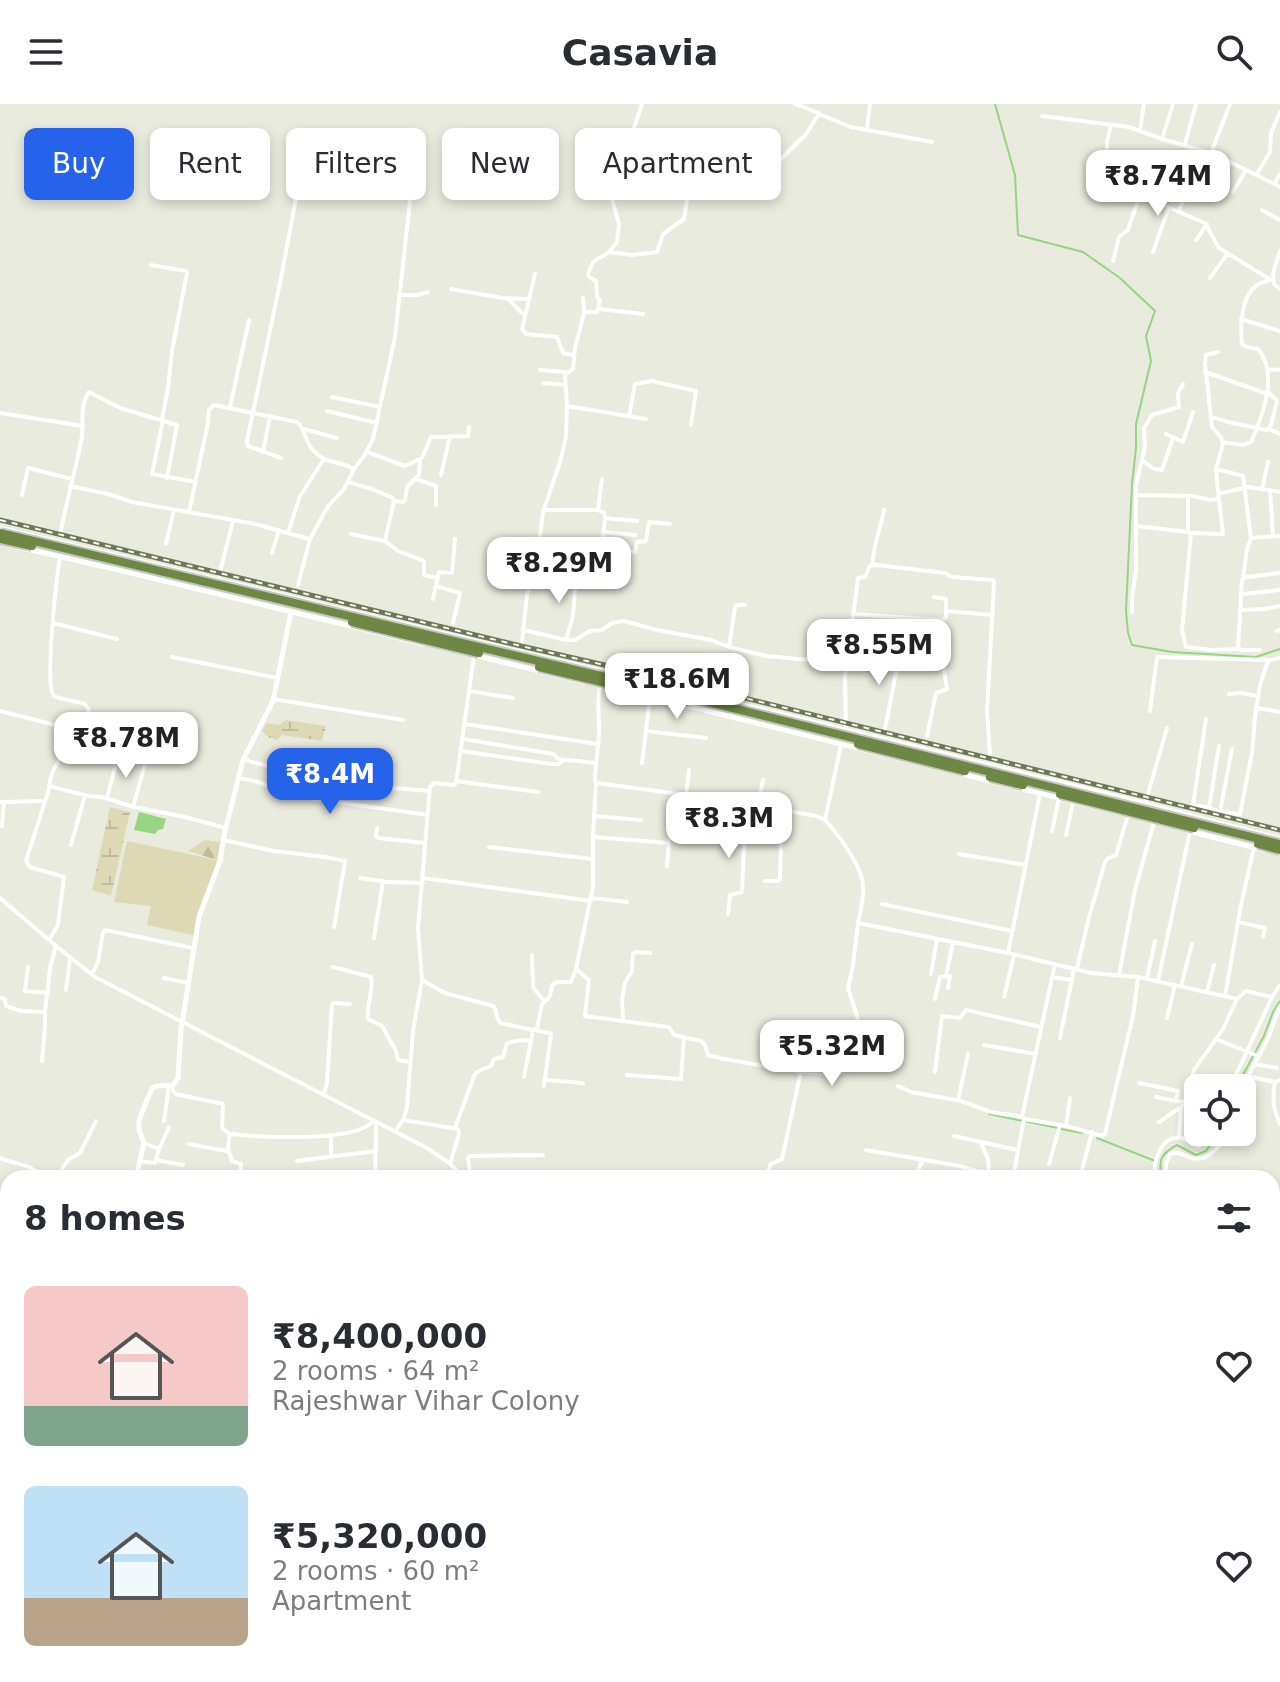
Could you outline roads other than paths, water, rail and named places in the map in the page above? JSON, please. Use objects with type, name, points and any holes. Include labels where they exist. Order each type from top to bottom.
[{"type":"highway","points":[[0,536],[652,687],[1280,846]]},
{"type":"street","points":[[634,128],[642,104]]},
{"type":"street","points":[[795,104],[851,127],[932,142]]},
{"type":"street","points":[[867,130],[870,104]]},
{"type":"street","points":[[1140,131],[1144,104]]},
{"type":"street","points":[[1162,139],[1173,104]]},
{"type":"street","points":[[1184,145],[1196,104]]},
{"type":"street","points":[[1211,153],[1230,104]]},
{"type":"street","points":[[1256,175],[1270,152],[1271,133],[1280,112]]},
{"type":"street","points":[[781,159],[806,134],[819,114]]},
{"type":"street","points":[[1042,116],[1129,127],[1211,153],[1280,187]]},
{"type":"street","points":[[1111,126],[1107,141],[1108,172],[1130,190],[1207,224],[1217,246],[1272,279],[1280,289]]},
{"type":"street","points":[[1212,183],[1220,158]]},
{"type":"street","points":[[1233,192],[1246,170]]},
{"type":"street","points":[[1274,184],[1280,174]]},
{"type":"street","points":[[1179,212],[1190,183]]},
{"type":"street","points":[[281,458],[247,445],[298,192],[400,190],[407,193],[410,201],[395,337],[373,439],[310,539],[298,585]]},
{"type":"street","points":[[1113,261],[1119,237],[1128,230],[1140,195]]},
{"type":"street","points":[[599,309],[596,280],[587,279],[593,262],[609,252],[617,242],[619,229],[612,200]]},
{"type":"street","points":[[609,252],[632,255],[658,251],[663,234],[685,217],[686,200]]},
{"type":"street","points":[[1153,252],[1169,207]]},
{"type":"street","points":[[1262,210],[1280,220]]},
{"type":"street","points":[[1196,240],[1207,224]]},
{"type":"street","points":[[1272,279],[1280,251]]},
{"type":"street","points":[[1210,278],[1228,253]]},
{"type":"street","points":[[151,265],[187,273],[152,473],[153,476],[196,482]]},
{"type":"street","points":[[535,274],[524,315],[523,332],[557,337],[563,353],[574,356]]},
{"type":"street","points":[[1218,352],[1206,356],[1212,427],[1222,442],[1249,444],[1268,393],[1267,369],[1260,350],[1242,344],[1241,319],[1253,289],[1272,279]]},
{"type":"street","points":[[451,289],[528,299]]},
{"type":"street","points":[[399,295],[428,292]]},
{"type":"street","points":[[508,298],[524,315]]},
{"type":"street","points":[[540,370],[567,373],[573,369],[584,312],[583,298]]},
{"type":"street","points":[[584,312],[597,312],[599,309],[643,314]]},
{"type":"street","points":[[1241,319],[1280,331]]},
{"type":"street","points":[[230,407],[249,320]]},
{"type":"street","points":[[1267,369],[1280,370]]},
{"type":"street","points":[[1205,372],[1268,393],[1276,399],[1278,404],[1269,429]]},
{"type":"street","points":[[521,652],[527,591],[538,553],[544,510],[564,448],[567,373]]},
{"type":"street","points":[[629,416],[635,384],[653,382],[696,391],[691,425]]},
{"type":"street","points":[[543,383],[566,386]]},
{"type":"street","points":[[1132,612],[1136,574],[1137,477],[1145,444],[1145,424],[1153,414],[1178,408],[1178,393],[1183,384]]},
{"type":"street","points":[[61,530],[81,445],[82,410],[90,392],[120,408],[177,427],[167,478]]},
{"type":"street","points":[[332,397],[381,407]]},
{"type":"street","points":[[189,512],[209,410],[214,405],[294,421],[304,429],[310,448],[332,463],[343,463],[354,469]]},
{"type":"street","points":[[567,406],[646,419]]},
{"type":"street","points":[[327,411],[377,423]]},
{"type":"street","points":[[1166,434],[1183,442],[1193,412]]},
{"type":"street","points":[[0,413],[83,426]]},
{"type":"street","points":[[263,452],[270,416]]},
{"type":"street","points":[[1211,416],[1280,434]]},
{"type":"street","points":[[367,452],[401,466],[420,459],[430,438],[468,436],[469,427]]},
{"type":"street","points":[[304,429],[337,438]]},
{"type":"street","points":[[441,475],[450,436]]},
{"type":"street","points":[[1141,460],[1154,469],[1162,470],[1173,438]]},
{"type":"street","points":[[1137,526],[1223,534],[1216,469],[1222,442]]},
{"type":"street","points":[[288,533],[300,496],[324,459]]},
{"type":"street","points":[[394,501],[405,501],[407,487],[420,472],[420,459]]},
{"type":"street","points":[[1262,489],[1268,462]]},
{"type":"street","points":[[22,495],[29,468],[72,479]]},
{"type":"street","points":[[1216,469],[1243,476],[1251,538],[1243,578],[1239,649]]},
{"type":"street","points":[[416,479],[436,486],[436,505]]},
{"type":"street","points":[[598,510],[602,479]]},
{"type":"street","points":[[348,482],[391,496],[394,501],[385,541]]},
{"type":"street","points":[[70,486],[310,539]]},
{"type":"street","points":[[1136,495],[1216,500],[1219,495],[1244,488],[1280,492]]},
{"type":"street","points":[[1270,490],[1273,536]]},
{"type":"street","points":[[1188,496],[1189,532],[1182,630],[1185,645],[1212,650],[1260,650]]},
{"type":"street","points":[[166,544],[174,510]]},
{"type":"street","points":[[544,510],[598,510],[604,513],[601,555]]},
{"type":"street","points":[[873,565],[873,551],[884,510]]},
{"type":"street","points":[[605,518],[637,521]]},
{"type":"street","points":[[218,580],[233,521]]},
{"type":"street","points":[[602,547],[636,552],[637,543],[646,541],[649,522],[670,524]]},
{"type":"street","points":[[272,553],[279,530]]},
{"type":"street","points":[[603,532],[635,535]]},
{"type":"street","points":[[351,534],[385,541],[398,551],[424,561],[424,575],[437,578]]},
{"type":"street","points":[[0,536],[40,537],[581,666],[1145,804],[1280,846]]},
{"type":"street","points":[[0,536],[36,552],[650,697],[1254,847],[1280,846]]},
{"type":"street","points":[[1251,538],[1280,536]]},
{"type":"street","points":[[36,552],[40,537]]},
{"type":"street","points":[[433,599],[439,572],[451,573],[455,539]]},
{"type":"street","points":[[49,940],[58,925],[64,877],[30,867],[26,861],[56,764],[79,731],[89,708],[85,704],[56,697],[52,691],[50,665],[60,557]]},
{"type":"street","points":[[846,731],[845,684],[857,579],[865,577],[868,568],[873,565],[993,580],[987,716],[990,755]]},
{"type":"street","points":[[1243,578],[1280,573]]},
{"type":"street","points":[[566,640],[572,620],[576,576]]},
{"type":"street","points":[[436,586],[460,593],[453,623]]},
{"type":"street","points":[[1242,594],[1280,590]]},
{"type":"street","points":[[263,605],[266,591]]},
{"type":"street","points":[[927,736],[936,693],[947,689],[944,671],[945,598],[934,597]]},
{"type":"street","points":[[729,647],[735,606],[745,605]]},
{"type":"street","points":[[1242,610],[1279,606]]},
{"type":"street","points":[[946,611],[993,615]]},
{"type":"street","points":[[164,1121],[171,1085],[178,1078],[181,1030],[199,917],[220,861],[244,759],[273,699],[291,612]]},
{"type":"street","points":[[853,614],[943,620]]},
{"type":"street","points":[[524,630],[566,640],[578,639],[590,631],[602,630],[619,621],[772,657],[809,660]]},
{"type":"street","points":[[53,623],[117,639]]},
{"type":"street","points":[[461,653],[465,639]]},
{"type":"street","points":[[719,643],[730,639]]},
{"type":"street","points":[[849,646],[936,652]]},
{"type":"street","points":[[885,729],[896,673],[896,648]]},
{"type":"street","points":[[395,1132],[407,1107],[421,978],[418,928],[429,791],[431,784],[453,785],[456,781],[474,656]]},
{"type":"street","points":[[172,657],[277,678]]},
{"type":"street","points":[[1150,711],[1157,657],[1280,658]]},
{"type":"street","points":[[1206,719],[1193,805],[1209,804],[1220,812],[1240,814],[1252,753],[1258,696],[1269,660]]},
{"type":"street","points":[[578,680],[581,666]]},
{"type":"street","points":[[524,1077],[544,1001],[550,996],[554,983],[571,982],[576,969],[592,899],[600,685]]},
{"type":"street","points":[[469,691],[513,698]]},
{"type":"street","points":[[1229,694],[1258,696]]},
{"type":"street","points":[[642,763],[650,697]]},
{"type":"street","points":[[273,699],[403,720]]},
{"type":"street","points":[[1257,708],[1280,712]]},
{"type":"street","points":[[0,711],[79,731]]},
{"type":"street","points":[[465,724],[598,744]]},
{"type":"street","points":[[1145,804],[1167,728]]},
{"type":"street","points":[[646,731],[706,738]]},
{"type":"street","points":[[862,750],[865,736]]},
{"type":"street","points":[[463,739],[554,754],[558,759],[596,763]]},
{"type":"street","points":[[825,820],[841,745]]},
{"type":"street","points":[[1209,804],[1219,746]]},
{"type":"street","points":[[66,749],[116,764],[107,798]]},
{"type":"street","points":[[1220,812],[1232,749]]},
{"type":"street","points":[[461,751],[551,764],[564,760]]},
{"type":"street","points":[[244,759],[288,771],[371,786],[429,791]]},
{"type":"street","points":[[133,807],[146,761]]},
{"type":"street","points":[[686,796],[689,770]]},
{"type":"street","points":[[239,778],[301,797],[428,815]]},
{"type":"street","points":[[758,805],[763,780]]},
{"type":"street","points":[[456,781],[538,792]]},
{"type":"street","points":[[576,969],[589,980],[585,1016],[669,1027],[684,1038],[701,1041],[712,1057],[818,1075],[839,1074],[847,1062],[852,1028],[858,1019],[848,988],[863,889],[859,869],[825,820],[746,803],[596,782]]},
{"type":"street","points":[[1052,831],[1063,784]]},
{"type":"street","points":[[49,785],[226,828]]},
{"type":"street","points":[[667,866],[673,794]]},
{"type":"street","points":[[1004,997],[1012,931],[1040,794]]},
{"type":"street","points":[[71,845],[85,795]]},
{"type":"street","points":[[2,826],[2,802],[45,801]]},
{"type":"street","points":[[1066,835],[1073,802]]},
{"type":"street","points":[[728,914],[730,895],[742,892],[746,803]]},
{"type":"street","points":[[765,881],[780,879],[782,810]]},
{"type":"street","points":[[1060,1038],[1072,980],[1106,857],[1116,855],[1128,815]]},
{"type":"street","points":[[594,816],[641,820]]},
{"type":"street","points":[[1158,981],[1193,817]]},
{"type":"street","points":[[1119,975],[1135,890],[1154,822]]},
{"type":"street","points":[[377,828],[378,838],[425,843]]},
{"type":"street","points":[[593,837],[669,843]]},
{"type":"street","points":[[223,840],[345,861],[334,927]]},
{"type":"street","points":[[489,847],[594,859]]},
{"type":"street","points":[[1225,996],[1254,847]]},
{"type":"street","points":[[959,854],[1026,865]]},
{"type":"street","points":[[360,878],[423,880],[627,902]]},
{"type":"street","points":[[374,938],[383,881]]},
{"type":"street","points":[[0,898],[92,974],[427,1148],[456,1170]]},
{"type":"street","points":[[882,904],[1012,931]]},
{"type":"street","points":[[1238,922],[1265,928],[1263,937]]},
{"type":"street","points":[[858,923],[1075,969],[1147,978],[1237,999]]},
{"type":"street","points":[[92,974],[98,962],[104,931],[193,948]]},
{"type":"street","points":[[931,974],[937,939]]},
{"type":"street","points":[[1147,978],[1155,941]]},
{"type":"street","points":[[946,976],[953,942]]},
{"type":"street","points":[[1181,986],[1192,944]]},
{"type":"street","points":[[42,1061],[50,968],[56,946]]},
{"type":"street","points":[[623,1021],[622,1000],[625,983],[632,971],[633,954],[650,953]]},
{"type":"street","points":[[532,955],[533,987],[544,1001]]},
{"type":"street","points":[[66,990],[70,958]]},
{"type":"street","points":[[1014,1170],[1055,964]]},
{"type":"street","points":[[1207,992],[1214,965]]},
{"type":"street","points":[[28,967],[25,991],[48,993]]},
{"type":"street","points":[[333,967],[371,977],[368,1019],[382,1026],[398,1060],[410,1062]]},
{"type":"street","points":[[946,976],[950,977],[948,988]]},
{"type":"street","points":[[935,999],[939,978],[946,976]]},
{"type":"street","points":[[1052,977],[1072,980]]},
{"type":"street","points":[[898,1086],[911,1092],[958,1100],[991,1112],[1063,1125],[1102,1136],[1106,1134],[1133,1016],[1138,977]]},
{"type":"street","points":[[164,978],[190,983]]},
{"type":"street","points":[[421,978],[445,993],[493,1006],[501,1023],[551,1034],[544,1083],[583,1083]]},
{"type":"street","points":[[1167,1018],[1175,985]]},
{"type":"street","points":[[1236,1074],[1280,985]]},
{"type":"street","points":[[1193,1074],[1229,1018],[1237,999],[1246,991],[1272,997]]},
{"type":"street","points":[[0,998],[5,999],[7,1007],[45,1012]]},
{"type":"street","points":[[324,1095],[332,1004],[350,1004]]},
{"type":"street","points":[[1248,1074],[1268,1039],[1280,1006]]},
{"type":"street","points":[[935,1072],[942,1016],[960,1018],[966,1010],[1041,1027]]},
{"type":"street","points":[[627,1075],[682,1079],[684,1038]]},
{"type":"street","points":[[1215,1038],[1258,1056]]},
{"type":"street","points":[[455,1128],[477,1072],[491,1066],[494,1059],[503,1057],[508,1043],[531,1041]]},
{"type":"street","points":[[984,1045],[1036,1054]]},
{"type":"street","points":[[958,1100],[968,1054]]},
{"type":"street","points":[[1254,1064],[1277,1068]]},
{"type":"street","points":[[768,1170],[771,1164],[782,1159],[801,1071]]},
{"type":"street","points":[[1256,1077],[1278,1081],[1273,1103],[1280,1124]]},
{"type":"street","points":[[1139,1083],[1178,1091],[1176,1101]]},
{"type":"street","points":[[171,1085],[176,1094],[223,1104],[222,1128],[231,1135],[331,1135],[364,1129],[375,1122]]},
{"type":"street","points":[[137,1170],[144,1143],[138,1125],[140,1114],[154,1086],[171,1085]]},
{"type":"street","points":[[1156,1097],[1184,1102]]},
{"type":"street","points":[[1049,1164],[1070,1098]]},
{"type":"street","points":[[1159,1122],[1184,1103]]},
{"type":"street","points":[[1179,1138],[1181,1107]]},
{"type":"street","points":[[403,1120],[458,1130],[450,1164]]},
{"type":"street","points":[[61,1170],[68,1160],[80,1153],[96,1121]]},
{"type":"street","points":[[375,1122],[375,1170]]},
{"type":"street","points":[[139,1161],[154,1164],[169,1127]]},
{"type":"street","points":[[1082,1170],[1092,1132]]},
{"type":"street","points":[[231,1135],[228,1149],[232,1161],[241,1164],[241,1170]]},
{"type":"street","points":[[331,1135],[331,1157]]},
{"type":"street","points":[[954,1136],[1017,1150]]},
{"type":"street","points":[[1155,1170],[1155,1160],[1164,1146],[1172,1139],[1184,1140]]},
{"type":"street","points":[[144,1143],[159,1149]]},
{"type":"street","points":[[981,1143],[989,1170]]},
{"type":"street","points":[[189,1144],[224,1151],[228,1149]]},
{"type":"street","points":[[1164,1146],[1172,1152],[1195,1159],[1204,1159],[1218,1146]]},
{"type":"street","points":[[866,1150],[973,1170]]},
{"type":"street","points":[[297,1161],[376,1151]]},
{"type":"street","points":[[1166,1170],[1166,1161],[1172,1152]]},
{"type":"street","points":[[470,1170],[469,1156],[543,1155]]},
{"type":"street","points":[[0,1158],[36,1170]]},
{"type":"street","points":[[156,1160],[183,1165]]},
{"type":"street","points":[[918,1170],[923,1160]]},
{"type":"waterway","points":[[995,104],[1015,175],[1018,235],[1083,252],[1120,278],[1155,311],[1146,336],[1151,361],[1136,424],[1126,611],[1132,645],[1172,652],[1256,657],[1280,649]]},
{"type":"waterway","points":[[1244,1074],[1280,1001]]},
{"type":"waterway","points":[[989,1114],[1058,1128]]},
{"type":"waterway","points":[[1061,1129],[1082,1133]]},
{"type":"waterway","points":[[1097,1138],[1155,1161]]},
{"type":"waterway","points":[[1161,1170],[1164,1155],[1177,1145],[1196,1155],[1209,1146]]},
{"type":"railway","points":[[0,520],[688,684],[1280,830]]}]
